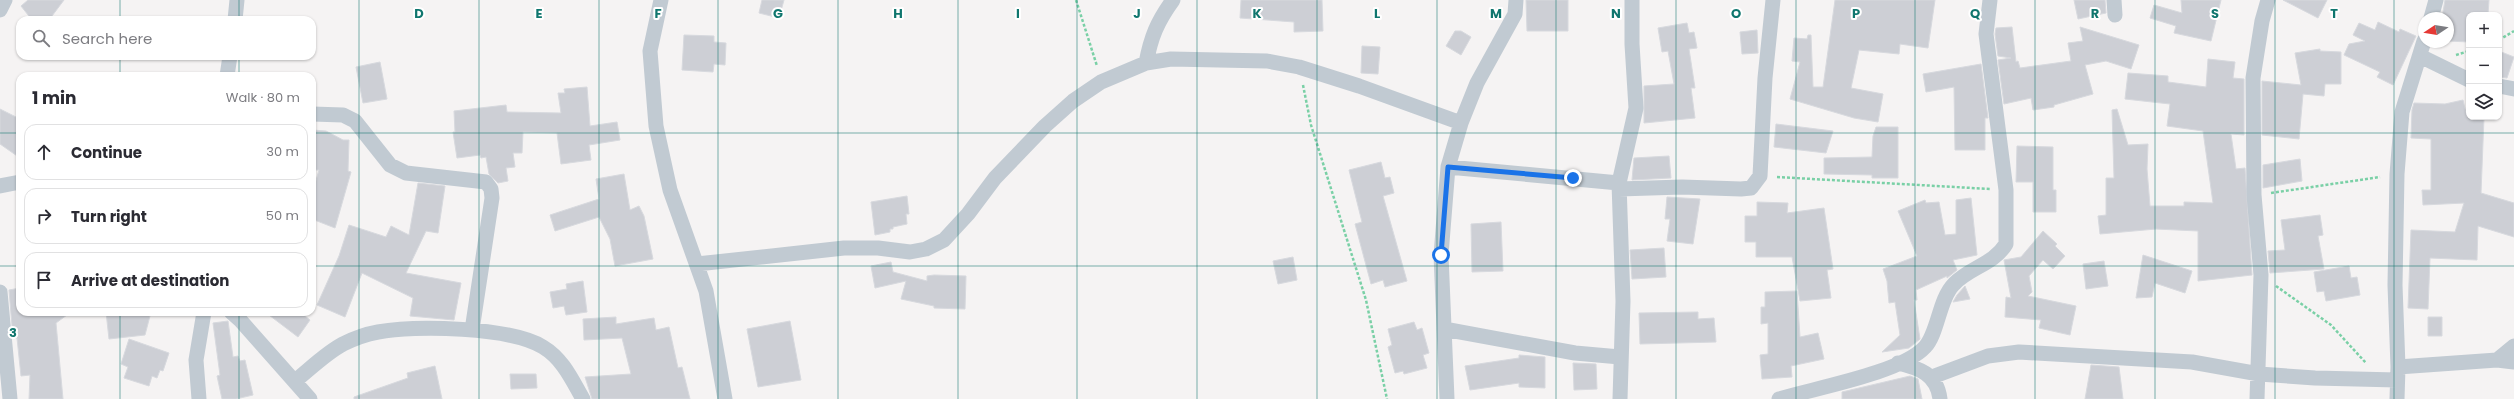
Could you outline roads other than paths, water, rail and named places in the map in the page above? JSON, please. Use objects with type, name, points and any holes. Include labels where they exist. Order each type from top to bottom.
[{"type":"street","points":[[0,10],[5,0]]},
{"type":"street","points":[[235,16],[237,0]]},
{"type":"street","points":[[661,0],[650,51],[656,126],[670,190],[706,291],[722,398]]},
{"type":"street","points":[[1146,63],[1151,36],[1161,16],[1173,0]]},
{"type":"street","points":[[1447,399],[1441,255],[1448,167],[1461,123],[1477,83],[1515,14],[1516,0]]},
{"type":"street","points":[[1620,399],[1620,357],[1623,301],[1619,186],[1636,108],[1632,44],[1632,0]]},
{"type":"street","points":[[1448,167],[1619,186],[1751,188],[1760,176],[1765,78],[1773,0]]},
{"type":"street","points":[[1779,399],[1862,377],[1898,363],[1926,347],[1948,291],[1954,284],[1990,262],[2001,252],[2007,236],[2006,190],[1986,34],[1990,0]]},
{"type":"street","points":[[2257,399],[2261,275],[2254,196],[2254,78],[2262,21],[2268,0]]},
{"type":"street","points":[[2433,12],[2436,0]]},
{"type":"street","points":[[2397,399],[2395,285],[2397,174],[2402,112],[2422,48]]},
{"type":"street","points":[[2420,56],[2466,79]]},
{"type":"street","points":[[697,264],[844,248],[878,248],[910,252],[926,249],[948,235],[968,214],[995,178],[1045,126],[1074,101],[1102,82],[1146,63],[1171,59],[1267,61],[1299,67],[1359,86],[1461,123]]},
{"type":"street","points":[[228,72],[229,60]]},
{"type":"street","points":[[2502,87],[2514,89]]},
{"type":"street","points":[[316,114],[343,115],[355,121],[390,165],[406,173],[486,182],[489,185],[492,198],[472,330]]},
{"type":"street","points":[[0,186],[16,183]]},
{"type":"street","points":[[0,292],[10,399]]},
{"type":"street","points":[[199,399],[196,360],[203,316]]},
{"type":"street","points":[[235,316],[310,399]]},
{"type":"street","points":[[295,381],[343,345],[377,332],[410,329],[472,330],[526,338],[544,347],[561,361],[583,399]]},
{"type":"street","points":[[1444,329],[1575,353],[1620,357]]},
{"type":"street","points":[[2497,360],[2514,346]]},
{"type":"street","points":[[1932,377],[1988,356],[2020,352],[2192,362],[2259,374],[2315,378],[2378,379],[2397,373],[2497,360],[2514,362]]},
{"type":"street","points":[[1898,363],[1919,368],[1932,377],[1940,399]]}]
